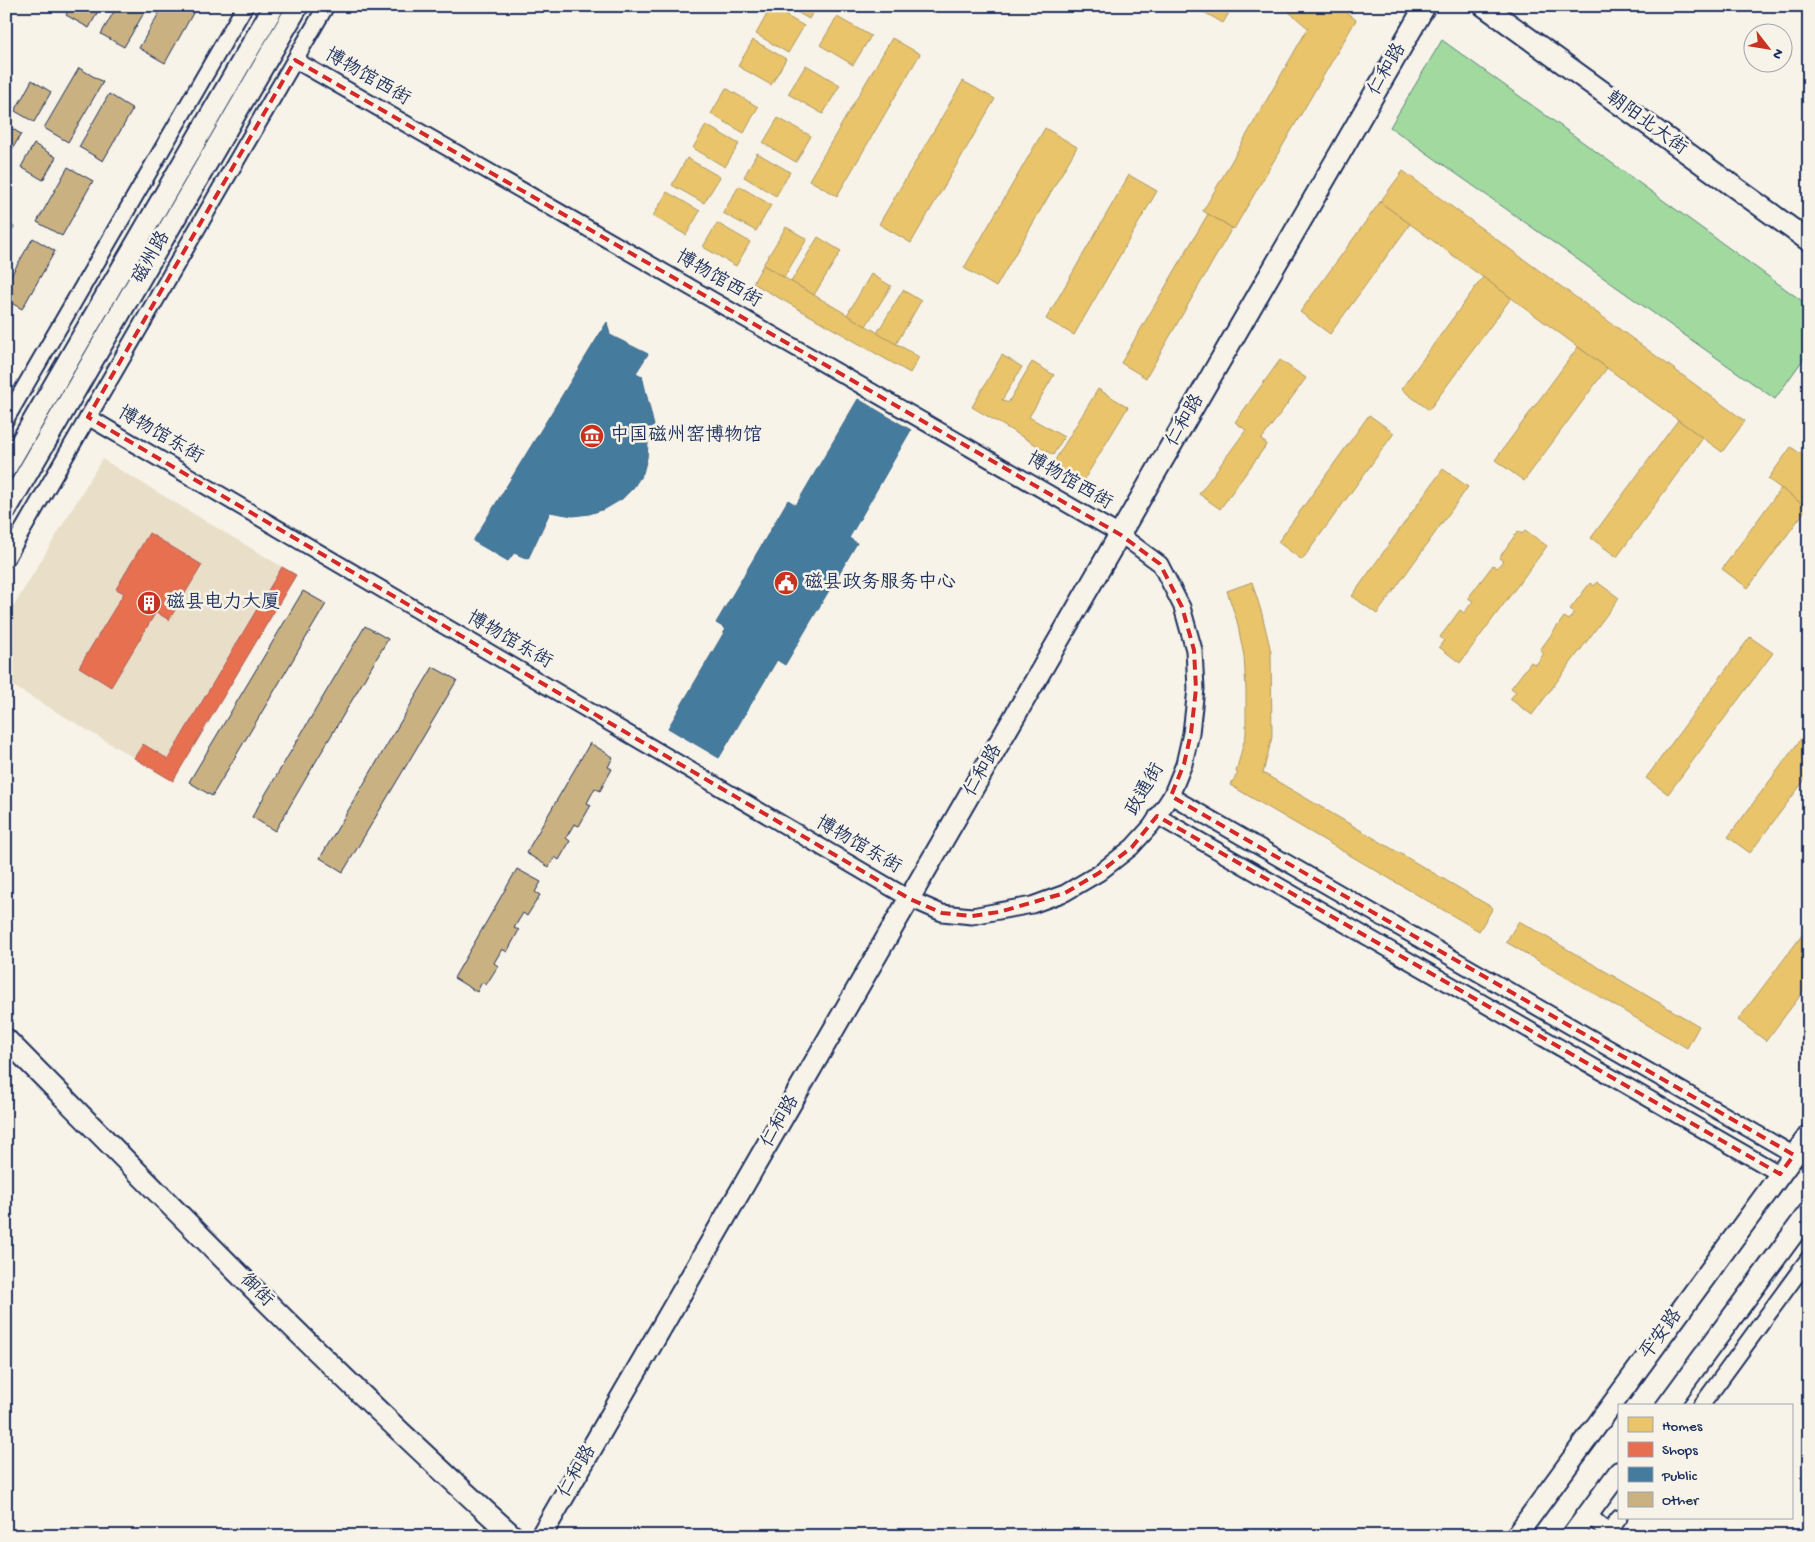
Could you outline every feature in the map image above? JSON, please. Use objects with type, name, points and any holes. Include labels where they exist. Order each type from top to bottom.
[{"type":"street","points":[[6,419],[245,6]]},
{"type":"street","points":[[6,468],[274,6]]},
{"type":"street","name":"磁州路","points":[[6,510],[298,6]]},
{"type":"street","points":[[6,559],[326,6]]},
{"type":"street","name":"仁和路","points":[[541,1536],[1425,6]]},
{"type":"street","name":"朝阳北大街","points":[[1484,6],[1809,241]]},
{"type":"street","name":"博物馆西街","points":[[295,60],[1120,535]]},
{"type":"street","name":"博物馆东街","points":[[88,417],[910,899]]},
{"type":"street","name":"政通街","points":[[910,899],[942,913],[972,916],[1032,905],[1065,892],[1099,873],[1132,847],[1158,816],[1171,796],[1184,764],[1191,733],[1196,689],[1194,650],[1182,607],[1160,564],[1120,535]]},
{"type":"street","points":[[1171,796],[1794,1154]]},
{"type":"street","points":[[1158,816],[1780,1174]]},
{"type":"street","name":"御街","points":[[6,1039],[246,1282],[426,1458],[512,1536]]},
{"type":"street","name":"平安路","points":[[1516,1536],[1809,1135]]},
{"type":"street","points":[[1668,1404],[1809,1212]]},
{"type":"street","points":[[1702,1404],[1809,1258]]},
{"type":"street","points":[[1572,1536],[1618,1473]]},
{"type":"street","points":[[1588,1514],[1609,1535],[1618,1520]]},
{"type":"highlighted area","points":[[295,60],[1121,535],[1160,564],[1182,607],[1194,650],[1196,689],[1191,733],[1184,764],[1171,796],[1794,1155],[1780,1174],[1157,816],[1132,847],[1099,873],[1065,893],[999,912],[972,916],[942,913],[910,899],[88,417]]},
{"type":"shaded area","points":[[102,459],[296,575],[173,781],[6,682],[6,619]]},
{"type":"green space","points":[[1442,40],[1809,306],[1809,351],[1775,399],[1390,127]]},
{"type":"building: Homes","points":[[786,6],[816,6],[809,19]]},
{"type":"building: Homes","points":[[1205,6],[1233,6],[1223,23],[1202,11]]},
{"type":"building: Homes","points":[[1282,6],[1339,6],[1356,20],[1234,229],[1203,211],[1308,28]]},
{"type":"building: Homes","points":[[771,7],[804,26],[788,53],[756,34]]},
{"type":"building: Homes","points":[[837,17],[871,36],[853,65],[820,45]]},
{"type":"building: Homes","points":[[892,38],[920,54],[837,196],[809,180]]},
{"type":"building: Homes","points":[[753,40],[786,59],[771,85],[738,66]]},
{"type":"building: Homes","points":[[806,65],[840,85],[823,114],[788,94]]},
{"type":"building: Homes","points":[[963,81],[995,99],[911,243],[879,224]]},
{"type":"building: Homes","points":[[726,88],[758,107],[744,133],[711,114]]},
{"type":"building: Homes","points":[[778,118],[811,136],[796,162],[763,143]]},
{"type":"building: Homes","points":[[706,125],[739,144],[725,167],[693,148]]},
{"type":"building: Homes","points":[[1045,128],[1077,147],[996,287],[964,268]]},
{"type":"building: Homes","points":[[757,153],[790,172],[776,196],[744,177]]},
{"type":"building: Homes","points":[[687,158],[720,177],[704,203],[672,185]]},
{"type":"building: Homes","points":[[1403,171],[1745,421],[1722,452],[1380,202]]},
{"type":"building: Homes","points":[[1129,175],[1157,191],[1074,335],[1046,319]]},
{"type":"building: Homes","points":[[739,186],[771,205],[756,231],[723,213]]},
{"type":"building: Homes","points":[[667,192],[700,211],[686,235],[653,216]]},
{"type":"building: Homes","points":[[1380,202],[1410,224],[1330,334],[1300,312]]},
{"type":"building: Homes","points":[[1208,214],[1232,228],[1146,378],[1121,363]]},
{"type":"building: Homes","points":[[717,223],[750,242],[736,266],[703,247]]},
{"type":"building: Homes","points":[[786,227],[807,239],[784,277],[763,265]]},
{"type":"building: Homes","points":[[818,237],[841,251],[814,295],[791,282]]},
{"type":"building: Homes","points":[[763,265],[919,357],[910,373],[753,283]]},
{"type":"building: Homes","points":[[871,274],[891,286],[866,326],[847,315]]},
{"type":"building: Homes","points":[[1483,277],[1511,298],[1429,410],[1401,389]]},
{"type":"building: Homes","points":[[903,290],[921,301],[896,344],[877,333]]},
{"type":"building: Homes","points":[[1578,347],[1607,368],[1524,481],[1495,460]]},
{"type":"building: Homes","points":[[1002,355],[1022,367],[1002,400],[1008,403],[1032,362],[1054,375],[1029,417],[1064,437],[1053,455],[972,407]]},
{"type":"building: Homes","points":[[1280,360],[1306,378],[1261,440],[1267,444],[1220,509],[1199,494],[1246,430],[1235,422]]},
{"type":"building: Homes","points":[[1098,389],[1128,407],[1082,483],[1052,465]]},
{"type":"building: Homes","points":[[1369,415],[1394,433],[1302,560],[1278,542]]},
{"type":"building: Homes","points":[[1678,420],[1703,438],[1617,557],[1591,538]]},
{"type":"building: Homes","points":[[1791,447],[1809,460],[1809,509],[1768,479]]},
{"type":"building: Homes","points":[[1443,469],[1468,487],[1377,614],[1352,596]]},
{"type":"building: Homes","points":[[1781,488],[1807,508],[1748,588],[1722,569]]},
{"type":"building: Homes","points":[[1525,530],[1547,546],[1460,663],[1439,647],[1444,640],[1440,637],[1460,610],[1464,613],[1473,601],[1468,598],[1493,565],[1497,568],[1503,561],[1499,558],[1518,531],[1522,534]]},
{"type":"building: Homes","points":[[1252,582],[1271,652],[1272,737],[1263,773],[1493,908],[1479,931],[1230,785],[1238,773],[1236,772],[1246,734],[1246,690],[1244,656],[1237,621],[1227,591]]},
{"type":"building: Homes","points":[[1597,582],[1619,598],[1532,715],[1510,699],[1516,692],[1511,688],[1531,662],[1536,665],[1544,653],[1540,650],[1564,617],[1569,620],[1574,612],[1570,609],[1590,583],[1594,586]]},
{"type":"building: Homes","points":[[1750,637],[1773,653],[1668,794],[1646,778]]},
{"type":"building: Homes","points":[[1809,728],[1809,774],[1750,853],[1728,837]]},
{"type":"building: Homes","points":[[1519,921],[1699,1026],[1687,1048],[1506,942]]},
{"type":"building: Homes","points":[[1809,926],[1809,984],[1766,1041],[1738,1020]]},
{"type":"building: Shops","name":"磁县电力大厦","points":[[149,533],[202,565],[169,620],[156,612],[111,687],[79,667],[124,593],[116,589]]},
{"type":"building: Shops","points":[[282,567],[296,575],[173,781],[134,758],[143,744],[168,759]]},
{"type":"building: Public","name":"中国磁州窑博物馆","points":[[607,322],[610,335],[648,354],[636,373],[642,376],[654,426],[646,429],[648,443],[647,458],[643,473],[633,488],[622,499],[605,509],[573,516],[550,512],[528,559],[514,553],[508,561],[473,541]]},
{"type":"building: Public","name":"磁县政务服务中心","points":[[858,399],[911,430],[849,538],[857,543],[785,665],[777,660],[719,758],[668,728],[726,629],[716,623],[788,500],[796,505]]},
{"type":"building: Other","points":[[70,6],[101,6],[89,28],[66,15]]},
{"type":"building: Other","points":[[117,6],[148,6],[124,47],[101,34]]},
{"type":"building: Other","points":[[163,6],[197,6],[165,63],[139,48]]},
{"type":"building: Other","points":[[79,68],[103,82],[68,142],[44,128]]},
{"type":"building: Other","points":[[32,80],[51,92],[34,122],[15,111]]},
{"type":"building: Other","points":[[109,94],[133,109],[103,161],[79,147]]},
{"type":"building: Other","points":[[6,125],[21,134],[6,160]]},
{"type":"building: Other","points":[[34,144],[56,157],[43,180],[21,167]]},
{"type":"building: Other","points":[[68,167],[93,181],[62,236],[37,222]]},
{"type":"building: Other","points":[[6,222],[14,227],[6,240]]},
{"type":"building: Other","points":[[33,238],[55,251],[22,309],[6,300],[6,284]]},
{"type":"building: Other","points":[[303,591],[326,604],[212,796],[189,782]]},
{"type":"building: Other","points":[[365,626],[388,639],[275,831],[252,817]]},
{"type":"building: Other","points":[[433,667],[457,680],[343,872],[320,858]]},
{"type":"building: Other","points":[[590,743],[613,757],[608,767],[612,769],[600,791],[595,788],[587,803],[591,805],[579,826],[574,824],[566,838],[570,841],[559,860],[555,857],[549,867],[526,853]]},
{"type":"building: Other","points":[[517,869],[541,882],[535,892],[540,895],[527,916],[523,913],[514,928],[519,930],[507,952],[502,949],[494,963],[498,966],[486,985],[482,982],[477,992],[454,978]]},
{"type":"place","name":"中国磁州窑博物馆","points":[[592,436]]},
{"type":"place","name":"磁县政务服务中心","points":[[786,583]]},
{"type":"place","name":"磁县电力大厦","points":[[149,603]]}]
